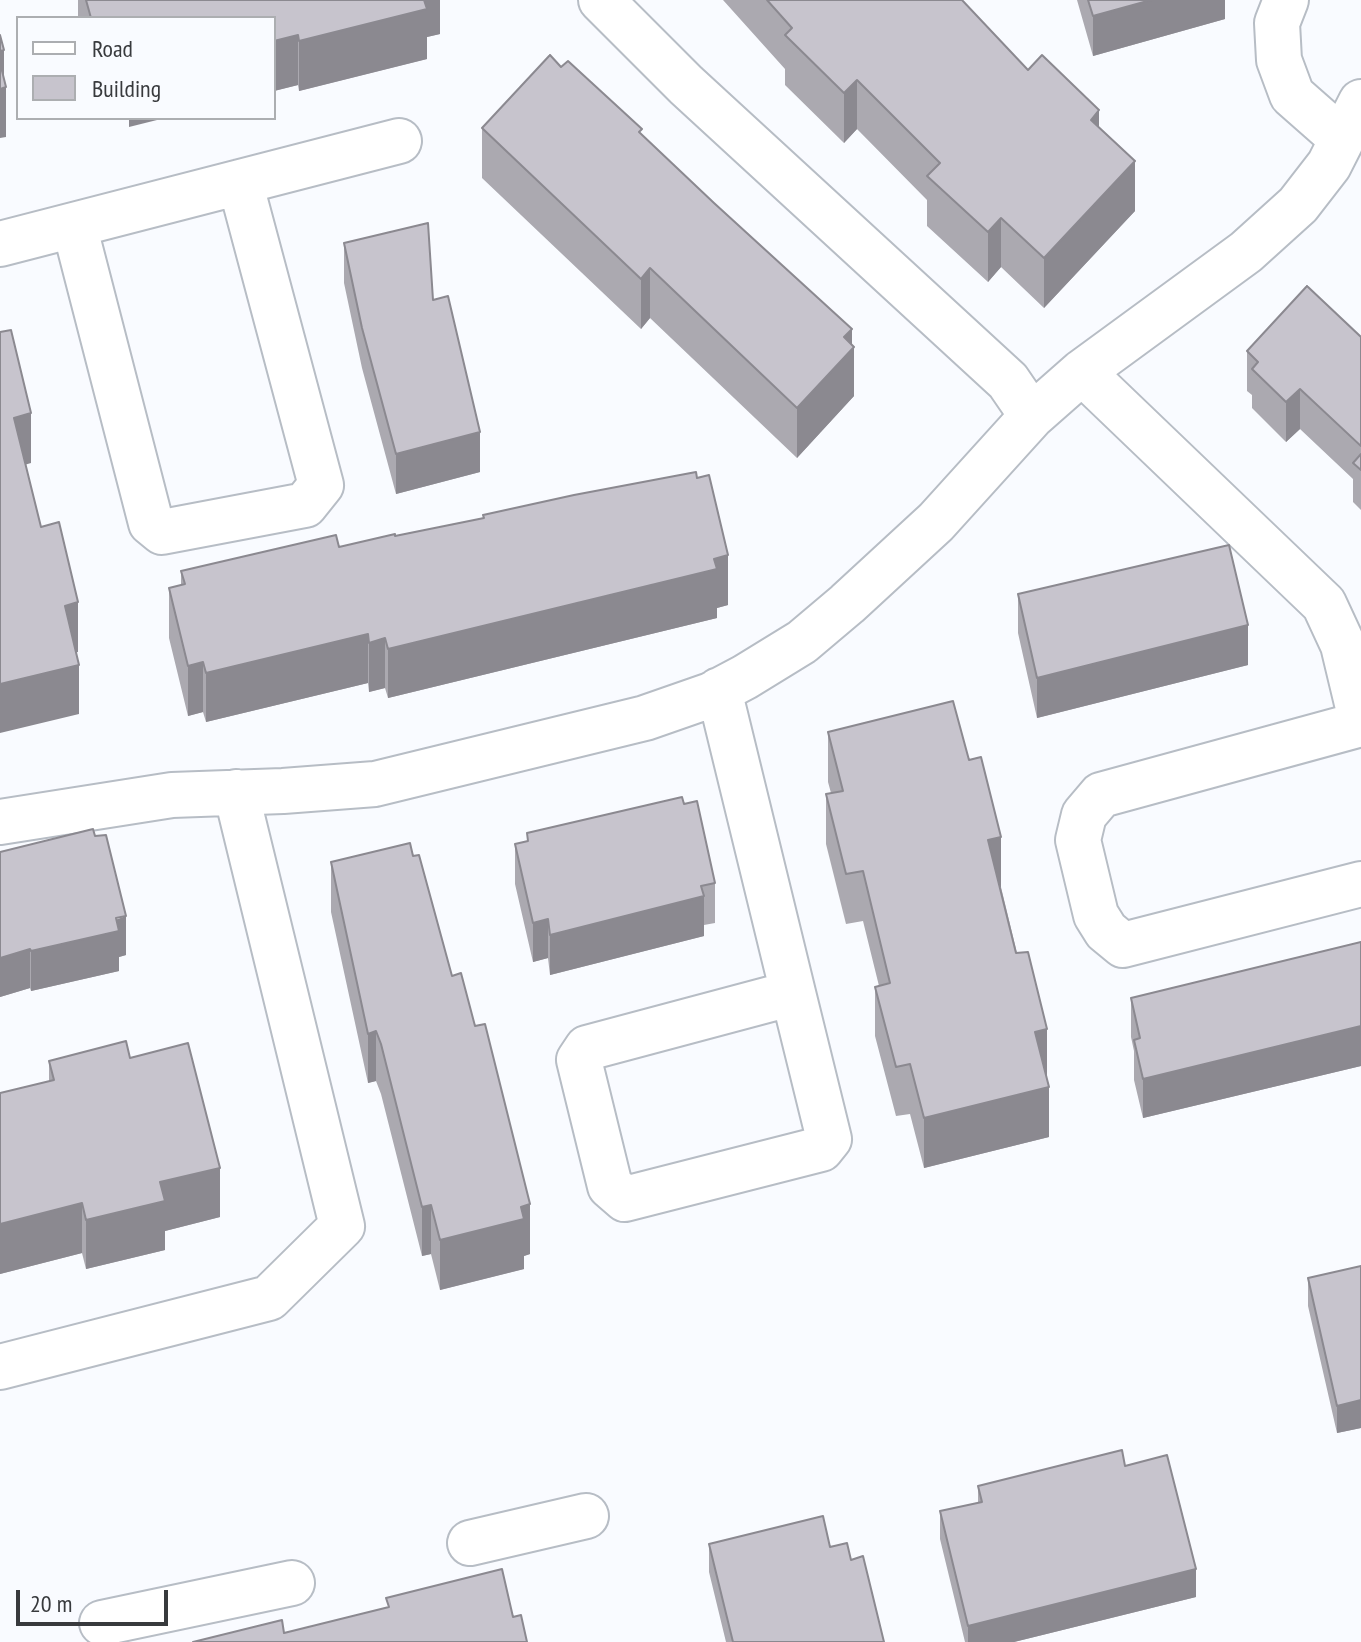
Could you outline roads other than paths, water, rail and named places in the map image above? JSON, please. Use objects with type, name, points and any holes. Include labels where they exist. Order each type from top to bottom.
[{"type":"lane","points":[[601,0],[686,85],[1008,381],[1032,416]]},
{"type":"lane","points":[[0,822],[172,795],[375,784],[645,718],[719,690],[802,642],[936,522],[1032,416],[1082,372],[1246,252],[1298,205],[1329,165],[1351,120],[1292,95],[1279,60],[1278,48],[1277,23],[1286,0]]},
{"type":"lane","points":[[0,244],[399,141]]},
{"type":"lane","points":[[74,225],[151,523],[162,532],[305,505],[321,485],[240,182]]},
{"type":"lane","points":[[1082,372],[1324,604],[1343,645],[1361,722],[1101,795],[1084,815],[1078,840],[1096,915],[1106,931],[1123,945],[1361,884]]},
{"type":"lane","points":[[719,690],[829,1139],[821,1149],[625,1199],[610,1186],[579,1060],[587,1048],[793,993]]},
{"type":"lane","points":[[0,1367],[269,1298],[342,1226],[236,792]]},
{"type":"lane","points":[[470,1543],[586,1516]]},
{"type":"lane","points":[[102,1623],[292,1583]]}]
